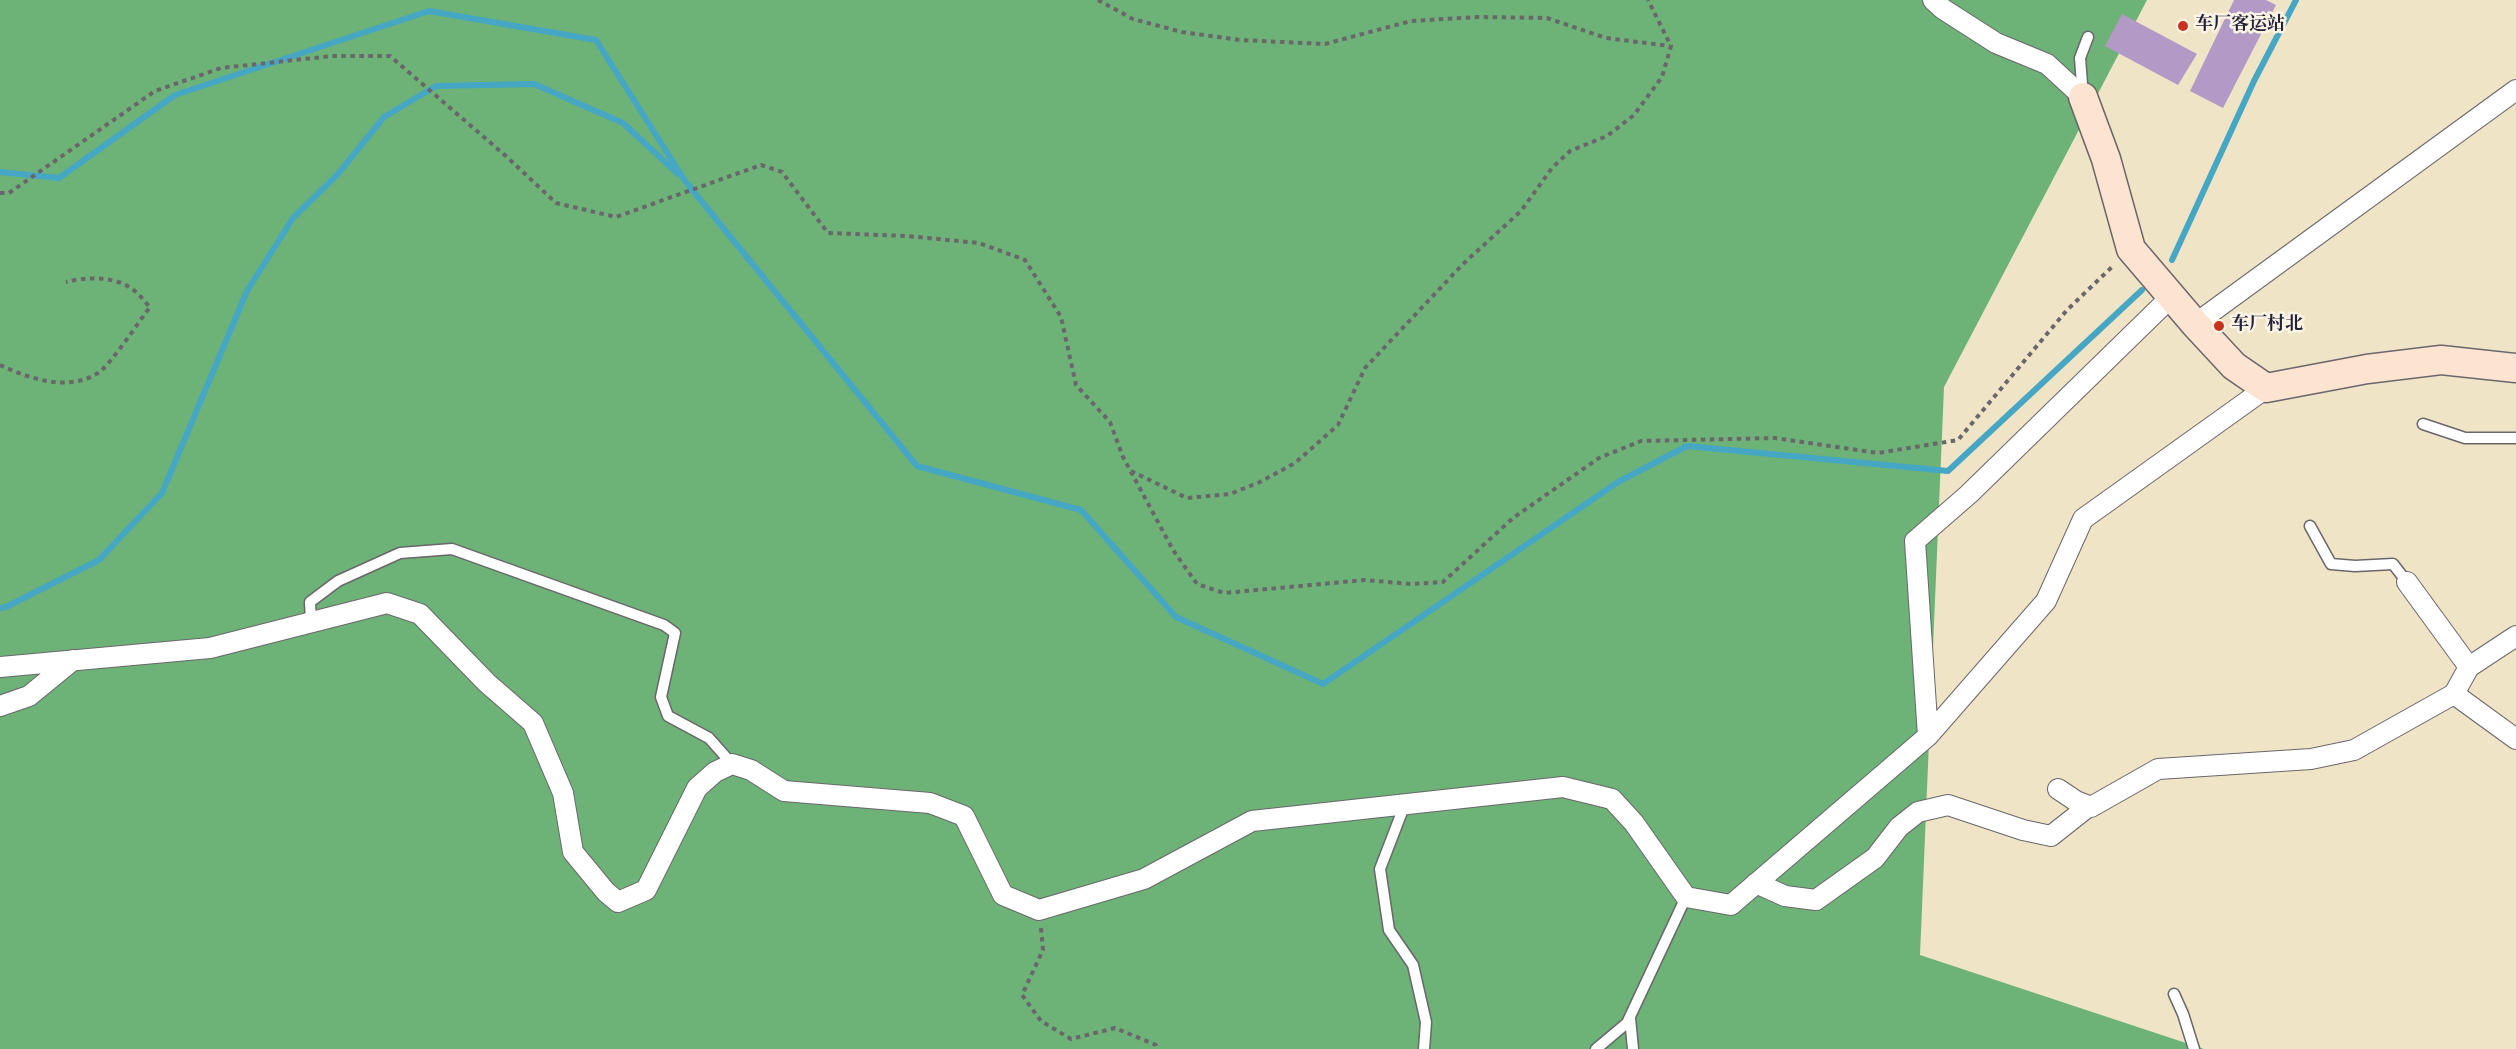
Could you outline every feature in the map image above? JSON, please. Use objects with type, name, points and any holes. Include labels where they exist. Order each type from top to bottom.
[{"type":"street","points":[[1933,0],[1996,43],[2047,64],[2083,97],[2106,159],[2131,249],[2234,366],[2266,388]]},
{"type":"street","points":[[2195,324],[2516,90]]},
{"type":"street","points":[[1928,736],[1916,541],[1969,494],[2171,297]]},
{"type":"street","points":[[0,667],[210,648],[387,603],[420,614],[488,683],[533,723],[563,794],[573,852],[606,892],[618,902],[646,890],[697,788],[715,772],[732,764],[751,770],[784,790],[930,803],[964,816],[1004,895],[1039,910],[1144,879],[1252,821],[1563,787],[1612,799],[1634,824],[1686,897],[1731,905],[1928,736],[2046,601],[2083,519],[2266,388],[2367,369],[2441,360],[2516,368]]},
{"type":"street","points":[[2407,582],[2469,667]]},
{"type":"street","points":[[1756,883],[1785,896],[1816,900],[1875,858],[1899,827],[1918,812],[1948,805],[2023,830],[2051,836],[2089,806],[2158,770],[2311,759],[2354,750],[2454,694],[2469,667],[2516,636]]},
{"type":"street","points":[[0,706],[29,696],[73,660]]},
{"type":"street","points":[[2454,694],[2516,739]]},
{"type":"street","points":[[2058,789],[2076,801],[2089,806]]},
{"type":"lane","points":[[1944,0],[1959,19]]},
{"type":"lane","points":[[2083,97],[2080,58],[2088,37]]},
{"type":"lane","points":[[2423,424],[2464,438],[2516,438]]},
{"type":"lane","points":[[2310,526],[2331,564],[2355,566],[2392,564],[2407,582]]},
{"type":"lane","points":[[311,622],[310,602],[338,581],[400,554],[452,549],[664,626],[675,633],[660,697],[668,716],[709,738],[732,764]]},
{"type":"lane","points":[[1405,804],[1380,869],[1389,930],[1413,965],[1426,1022],[1424,1049]]},
{"type":"lane","points":[[1596,1049],[1630,1018],[1686,897]]},
{"type":"lane","points":[[2174,994],[2194,1049]]},
{"type":"lane","points":[[1630,1018],[1633,1049]]},
{"type":"path","points":[[1098,0],[1133,19],[1182,32],[1239,40],[1324,44],[1411,21],[1478,17],[1547,18],[1606,38],[1671,46]]},
{"type":"path","points":[[1131,471],[1187,498],[1230,494],[1295,464],[1338,425],[1365,368],[1463,264],[1521,211],[1552,168],[1570,151],[1606,136],[1634,116],[1662,77],[1671,46],[1648,0]]},
{"type":"path","points":[[0,193],[9,193],[155,91],[222,68],[332,56],[390,56],[507,157],[556,203],[616,217],[761,165],[782,172],[828,233],[908,236],[979,243],[1025,260],[1061,317],[1076,385],[1110,422],[1131,471],[1173,550],[1197,584],[1224,593],[1365,580],[1411,584],[1443,582],[1513,518],[1599,458],[1641,441],[1775,438],[1878,453],[1958,440],[2067,310],[2131,249]]},
{"type":"path","points":[[0,365],[16,373],[46,381],[76,383],[100,372],[150,307],[128,286],[102,279],[80,279],[66,282]]},
{"type":"path","points":[[1039,910],[1043,950],[1022,996],[1041,1021],[1071,1039],[1115,1028],[1156,1045],[1157,1049]]},
{"type":"green space","points":[[0,0],[2147,0],[1944,387],[1920,955],[2204,1049],[0,1049]]},
{"type":"building","points":[[2234,0],[2266,0],[2276,5],[2223,108],[2190,91]]},
{"type":"building","points":[[2122,14],[2197,54],[2178,85],[2105,46]]},
{"type":"waterway","points":[[2172,260],[2254,81],[2296,0]]},
{"type":"waterway","points":[[0,172],[59,178],[175,95],[429,11],[596,40],[685,181],[917,466],[1081,510],[1176,617],[1323,684],[1618,482],[1687,446],[1948,471],[2142,290]]},
{"type":"waterway","points":[[0,608],[99,560],[162,493],[247,291],[293,218],[338,174],[384,117],[436,86],[534,84],[623,123],[678,174]]},
{"type":"place","name":"车厂客运站","points":[[2183,26]]},
{"type":"place","name":"车厂村北","points":[[2219,326]]}]
